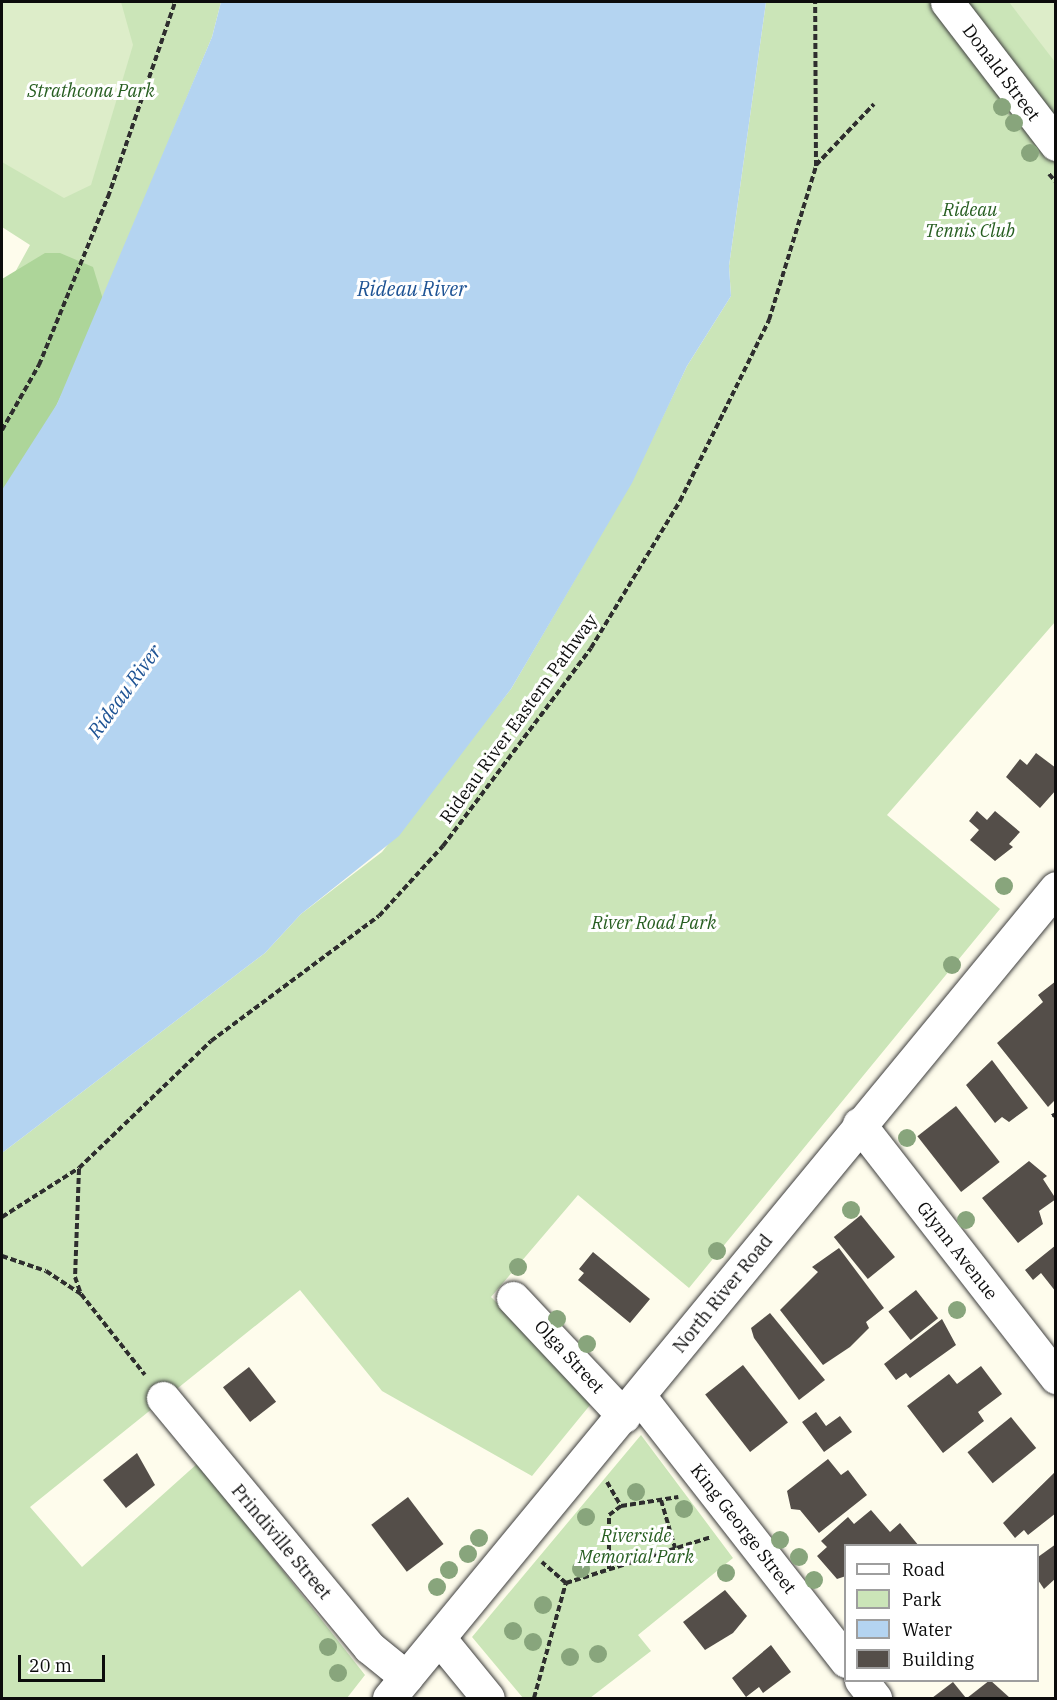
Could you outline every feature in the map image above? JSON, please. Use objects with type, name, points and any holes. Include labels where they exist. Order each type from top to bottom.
[{"type":"street","name":"Donald Street","points":[[947,2],[1056,144]]},
{"type":"street","name":"North River Road","points":[[398,1688],[632,1407],[859,1124],[1056,888]]},
{"type":"street","name":"Glynn Avenue","points":[[859,1124],[1056,1377]]},
{"type":"street","name":"Olga Street","points":[[513,1298],[632,1407]]},
{"type":"street","name":"Prindiville Street","points":[[164,1398],[369,1647],[398,1688]]},
{"type":"street","name":"King George Street","points":[[632,1407],[742,1528],[844,1658]]},
{"type":"street","points":[[439,1638],[488,1698]]},
{"type":"street","points":[[863,1682],[875,1698]]},
{"type":"path","points":[[2,430],[39,365],[108,197],[175,2]]},
{"type":"path","name":"Rideau River Eastern Pathway","points":[[2,1217],[79,1168],[211,1041],[379,916],[443,846],[591,648],[680,501],[769,320],[816,166],[815,2]]},
{"type":"path","points":[[816,166],[874,104]]},
{"type":"path","points":[[79,1168],[73,1238],[81,1294]]},
{"type":"path","points":[[2,1256],[45,1271],[81,1294],[164,1398]]},
{"type":"path","points":[[606,1480],[621,1506]]},
{"type":"path","points":[[609,1569],[609,1515],[621,1506],[684,1495]]},
{"type":"path","points":[[661,1500],[675,1548]]},
{"type":"path","points":[[566,1583],[742,1528]]},
{"type":"path","points":[[542,1562],[566,1583]]},
{"type":"path","points":[[534,1698],[566,1583]]},
{"type":"green space","name":"Strathcona Park","points":[[2,2],[221,2],[212,37],[83,347],[2,296],[30,245],[2,227]]},
{"type":"green space","points":[[2,2],[121,2],[133,45],[91,185],[64,198],[2,162]]},
{"type":"green space","name":"River Road Park","points":[[766,2],[1055,2],[1055,622],[887,815],[1000,909],[689,1288],[578,1195],[491,1297],[595,1399],[532,1476],[382,1391],[300,1290],[30,1507],[82,1567],[198,1463],[365,1675],[347,1698],[2,1698],[2,1153],[265,953],[301,914],[382,852],[511,689],[631,483],[687,366],[731,296],[729,266]]},
{"type":"green space","points":[[1009,2],[1055,2],[1055,62]]},
{"type":"green space","points":[[45,253],[60,253],[93,267],[105,306],[2,517],[2,279]]},
{"type":"green space","name":"Riverside Memorial Park","points":[[641,1435],[733,1558],[638,1635],[651,1651],[590,1698],[523,1698],[472,1637]]},
{"type":"water","name":"Rideau River","points":[[221,2],[766,2],[729,266],[731,296],[687,366],[632,483],[511,689],[399,836],[301,914],[265,953],[2,1153],[2,490],[57,404],[212,37]]},
{"type":"building","points":[[1036,753],[1056,768],[1056,790],[1040,808],[1006,777],[1020,759],[1027,765]]},
{"type":"building","points":[[977,811],[987,820],[995,811],[1020,832],[1009,844],[1013,847],[995,861],[970,840],[979,830],[969,821]]},
{"type":"building","points":[[1056,981],[1056,1099],[1048,1107],[997,1043],[1043,1002],[1038,995]]},
{"type":"building","points":[[992,1060],[1028,1108],[1009,1122],[1002,1117],[995,1123],[966,1085]]},
{"type":"building","points":[[956,1106],[1000,1162],[961,1192],[917,1136]]},
{"type":"building","points":[[1029,1161],[1047,1176],[1043,1179],[1056,1199],[1039,1211],[1043,1224],[1018,1243],[982,1198]]},
{"type":"building","points":[[861,1215],[895,1257],[868,1279],[834,1237]]},
{"type":"building","points":[[1056,1245],[1056,1292],[1041,1273],[1033,1280],[1025,1270]]},
{"type":"building","points":[[839,1248],[884,1308],[866,1322],[869,1328],[850,1347],[823,1365],[780,1310],[818,1272],[812,1267]]},
{"type":"building","points":[[593,1252],[650,1299],[630,1323],[578,1280],[584,1273],[579,1269]]},
{"type":"building","points":[[916,1290],[938,1318],[911,1340],[888,1312]]},
{"type":"building","points":[[770,1313],[825,1380],[799,1400],[754,1338],[751,1328]]},
{"type":"building","points":[[942,1319],[956,1345],[910,1378],[906,1373],[896,1380],[884,1364]]},
{"type":"building","points":[[743,1365],[788,1423],[750,1452],[705,1395]]},
{"type":"building","points":[[981,1366],[1002,1394],[978,1412],[984,1421],[943,1453],[907,1406],[949,1374],[957,1384]]},
{"type":"building","points":[[249,1367],[276,1402],[250,1422],[223,1387]]},
{"type":"building","points":[[816,1412],[826,1426],[840,1416],[852,1432],[824,1452],[802,1422]]},
{"type":"building","points":[[1011,1417],[1036,1448],[993,1483],[967,1452]]},
{"type":"building","points":[[137,1453],[155,1485],[126,1508],[103,1480]]},
{"type":"building","points":[[828,1459],[841,1475],[848,1470],[867,1495],[819,1533],[800,1510],[791,1509],[787,1491]]},
{"type":"building","points":[[1056,1471],[1056,1513],[1028,1535],[1024,1530],[1015,1538],[1003,1523]]},
{"type":"building","points":[[408,1497],[444,1544],[407,1572],[371,1525]]},
{"type":"building","points":[[871,1510],[890,1532],[900,1523],[917,1544],[844,1544],[844,1577],[837,1579],[817,1556],[827,1547],[821,1541],[848,1517],[854,1524]]},
{"type":"building","points":[[1056,1544],[1056,1578],[1044,1589],[1039,1582],[1039,1556]]},
{"type":"building","points":[[725,1590],[747,1616],[733,1633],[705,1650],[683,1622]]},
{"type":"building","points":[[771,1645],[791,1672],[763,1693],[759,1687],[746,1697],[732,1678]]},
{"type":"building","points":[[953,1682],[966,1698],[932,1698]]},
{"type":"building","points":[[987,1682],[992,1682],[1010,1698],[967,1698]]},
{"type":"park label","name":"Rideau Tennis Club","points":[[970,221]]}]
